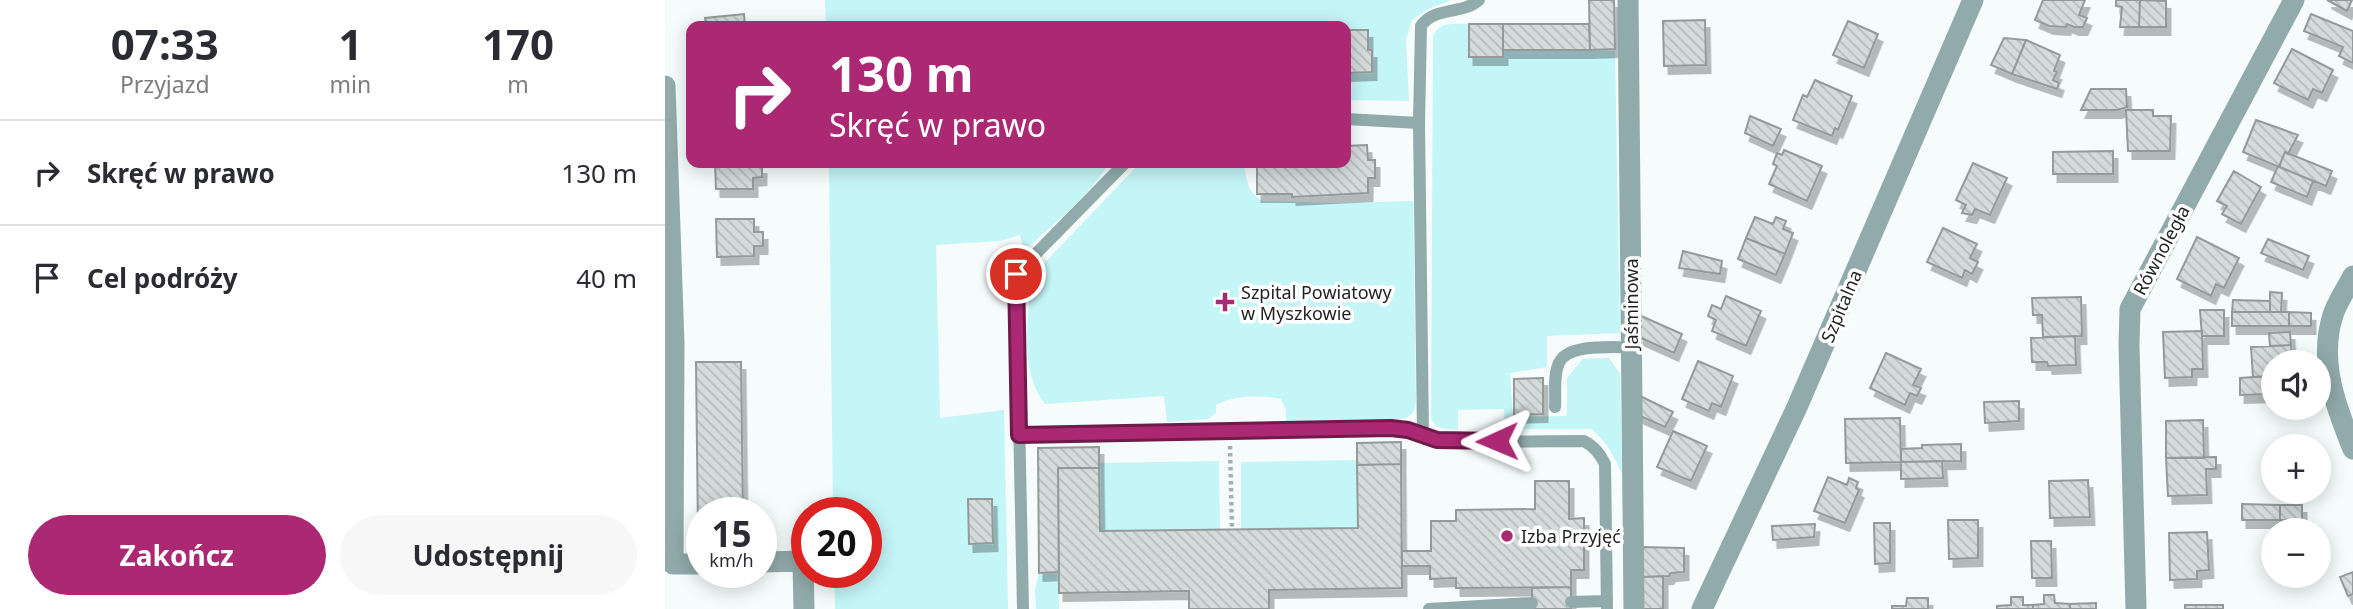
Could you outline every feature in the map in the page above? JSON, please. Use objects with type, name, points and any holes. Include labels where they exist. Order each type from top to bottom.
[{"type":"street","name":"Jaśminowa","points":[[1628,0],[1633,609]]},
{"type":"street","name":"Szpitalna","points":[[1702,609],[1797,407],[1973,0]]},
{"type":"street","name":"Równoległa","points":[[2136,609],[2130,309],[2294,0]]},
{"type":"street","points":[[665,86],[669,564]]},
{"type":"street","points":[[2353,276],[2333,315],[2327,358],[2335,407],[2353,449]]},
{"type":"street","points":[[777,562],[803,561],[804,609]]},
{"type":"lane","points":[[1423,435],[1419,123],[1421,26],[1432,15],[1465,9],[1479,0]]},
{"type":"lane","points":[[1351,119],[1419,123]]},
{"type":"lane","points":[[1023,609],[1016,274],[1120,168]]},
{"type":"lane","points":[[1555,407],[1557,371],[1565,354],[1586,349],[1632,347]]},
{"type":"lane","points":[[1019,435],[1391,428],[1445,442],[1584,441],[1593,446],[1605,464],[1607,605],[1571,602]]},
{"type":"lane","points":[[1429,609],[1532,603]]},
{"type":"path","points":[[1229,431],[1232,529]]},
{"type":"shaded area","points":[[825,0],[1449,0],[1412,20],[1406,39],[1409,101],[1351,100],[1351,21],[826,21]]},
{"type":"shaded area","points":[[1469,24],[1470,57],[1503,57],[1503,50],[1615,49],[1620,333],[1547,336],[1547,367],[1510,373],[1513,417],[1567,416],[1567,378],[1583,359],[1609,358],[1620,374],[1622,474],[1610,450],[1592,429],[1505,429],[1504,409],[1458,410],[1458,430],[1439,427],[1431,418],[1433,36],[1443,26]]},
{"type":"shaded area","points":[[829,168],[1106,168],[1081,199],[1024,251],[1020,235],[1000,241],[936,245],[940,418],[1004,410],[1008,609],[835,609],[834,588],[882,588],[882,497],[833,497]]},
{"type":"shaded area","points":[[1135,168],[1245,168],[1251,190],[1263,201],[1413,201],[1414,409],[1404,419],[1286,421],[1286,410],[1281,399],[1248,397],[1231,399],[1216,405],[1216,413],[1208,419],[1167,422],[1164,396],[1045,404],[1031,376],[1028,360],[1027,328],[1031,280]]},
{"type":"shaded area","points":[[1357,460],[1358,528],[1241,530],[1241,462]]},
{"type":"shaded area","points":[[1219,461],[1220,529],[1100,531],[1099,463]]},
{"type":"shaded area","points":[[1059,572],[1059,609],[1036,609],[1035,590],[1039,573]]},
{"type":"building","points":[[1589,0],[1614,0],[1615,49],[1590,50]]},
{"type":"building","points":[[2043,0],[2085,0],[2079,15],[2087,18],[2083,27],[2067,24],[2066,27],[2049,26],[2035,20]]},
{"type":"building","points":[[2116,0],[2140,0],[2139,27],[2120,27],[2122,7],[2116,6]]},
{"type":"building","points":[[2140,0],[2166,1],[2166,27],[2139,27]]},
{"type":"building","points":[[2327,0],[2352,0],[2347,11]]},
{"type":"building","points":[[744,14],[745,21],[705,21],[705,18]]},
{"type":"building","points":[[2311,14],[2353,31],[2353,63],[2339,56],[2343,47],[2304,31]]},
{"type":"building","points":[[1705,20],[1706,65],[1664,66],[1663,21]]},
{"type":"building","points":[[1848,21],[1878,34],[1864,68],[1833,55]]},
{"type":"building","points":[[1469,24],[1503,24],[1503,57],[1469,57]]},
{"type":"building","points":[[1503,24],[1589,24],[1590,50],[1503,50]]},
{"type":"building","points":[[1351,30],[1368,30],[1372,72],[1351,73]]},
{"type":"building","points":[[2004,38],[2026,40],[2012,74],[1991,65]]},
{"type":"building","points":[[2026,40],[2060,55],[2053,80],[2059,83],[2057,89],[2012,74]]},
{"type":"building","points":[[2292,49],[2333,70],[2322,93],[2313,89],[2308,100],[2274,83]]},
{"type":"building","points":[[1815,80],[1852,96],[1838,130],[1835,128],[1832,136],[1793,120],[1803,95],[1807,97]]},
{"type":"building","points":[[2091,89],[2126,89],[2127,107],[2117,110],[2081,110]]},
{"type":"building","points":[[2126,110],[2153,110],[2153,116],[2171,116],[2170,151],[2128,151]]},
{"type":"building","points":[[1750,116],[1781,129],[1773,146],[1745,133]]},
{"type":"building","points":[[2256,120],[2298,135],[2288,154],[2285,152],[2279,167],[2243,152]]},
{"type":"building","points":[[1367,145],[1368,160],[1375,160],[1375,178],[1368,178],[1368,193],[1292,197],[1292,194],[1257,194],[1257,168],[1351,168],[1351,146]]},
{"type":"building","points":[[1784,150],[1822,166],[1807,201],[1769,184],[1777,166],[1773,164],[1777,153],[1782,155]]},
{"type":"building","points":[[2113,151],[2113,174],[2053,174],[2053,152]]},
{"type":"building","points":[[2285,152],[2332,171],[2326,186],[2279,167]]},
{"type":"building","points":[[1973,163],[2007,178],[1990,215],[1975,209],[1972,215],[1962,213],[1966,205],[1956,200]]},
{"type":"building","points":[[2278,166],[2313,181],[2307,197],[2271,182]]},
{"type":"building","points":[[715,168],[762,168],[762,177],[753,178],[753,189],[716,189]]},
{"type":"building","points":[[2234,171],[2261,187],[2241,224],[2222,214],[2227,206],[2217,201]]},
{"type":"building","points":[[1755,217],[1773,224],[1776,217],[1786,221],[1783,229],[1793,233],[1785,254],[1746,238]]},
{"type":"building","points":[[716,219],[754,219],[754,232],[763,232],[763,246],[754,246],[754,256],[717,257]]},
{"type":"building","points":[[1943,228],[1977,244],[1970,258],[1978,262],[1972,274],[1965,270],[1962,278],[1927,262]]},
{"type":"building","points":[[2197,237],[2239,258],[2224,288],[2216,284],[2211,296],[2177,279]]},
{"type":"building","points":[[1746,238],[1785,254],[1776,275],[1738,259]]},
{"type":"building","points":[[2268,239],[2309,256],[2303,270],[2261,253]]},
{"type":"building","points":[[1683,251],[1722,261],[1720,274],[1679,268]]},
{"type":"building","points":[[2270,292],[2282,293],[2281,312],[2270,312]]},
{"type":"building","points":[[1726,296],[1761,311],[1746,346],[1712,331],[1716,320],[1708,316],[1712,305],[1721,309]]},
{"type":"building","points":[[2081,297],[2082,336],[2043,337],[2042,315],[2033,315],[2032,298]]},
{"type":"building","points":[[2233,300],[2270,301],[2270,312],[2232,312]]},
{"type":"building","points":[[2200,310],[2224,310],[2224,336],[2202,336]]},
{"type":"building","points":[[2232,312],[2289,312],[2289,326],[2232,326]]},
{"type":"building","points":[[2289,312],[2311,313],[2311,326],[2289,326]]},
{"type":"building","points":[[1639,315],[1682,334],[1674,353],[1639,337]]},
{"type":"building","points":[[2202,331],[2203,369],[2192,369],[2192,377],[2165,378],[2163,332]]},
{"type":"building","points":[[2290,332],[2291,345],[2270,346],[2269,333]]},
{"type":"building","points":[[2075,336],[2076,365],[2048,366],[2047,362],[2032,362],[2031,338]]},
{"type":"building","points":[[2291,345],[2291,350],[2261,350],[2261,376],[2253,377],[2251,347]]},
{"type":"building","points":[[1886,353],[1921,369],[1913,385],[1921,388],[1917,396],[1910,393],[1905,405],[1870,388]]},
{"type":"building","points":[[1698,361],[1733,376],[1721,407],[1712,403],[1709,411],[1682,399]]},
{"type":"building","points":[[696,362],[741,362],[743,497],[698,497]]},
{"type":"building","points":[[2261,376],[2261,394],[2240,395],[2240,378]]},
{"type":"building","points":[[1543,378],[1543,414],[1514,415],[1514,379]]},
{"type":"building","points":[[1638,395],[1673,412],[1665,427],[1638,415]]},
{"type":"building","points":[[2019,401],[2019,421],[1985,423],[1984,402]]},
{"type":"building","points":[[1900,418],[1901,462],[1846,463],[1845,419]]},
{"type":"building","points":[[2203,420],[2204,458],[2166,458],[2166,421]]},
{"type":"building","points":[[1673,431],[1707,446],[1691,481],[1657,467]]},
{"type":"building","points":[[1401,442],[1401,464],[1357,465],[1357,443]]},
{"type":"building","points":[[1961,444],[1961,461],[1901,462],[1901,449],[1922,448],[1922,445]]},
{"type":"building","points":[[1099,447],[1099,468],[1058,468],[1059,572],[1039,573],[1038,448]]},
{"type":"building","points":[[2216,457],[2216,469],[2206,469],[2207,495],[2168,496],[2166,458]]},
{"type":"building","points":[[1942,461],[1943,478],[1901,479],[1901,462]]},
{"type":"building","points":[[1401,464],[1402,588],[1269,590],[1269,609],[1189,609],[1189,591],[1059,593],[1058,468],[1099,468],[1100,531],[1358,528],[1357,465]]},
{"type":"building","points":[[1828,477],[1847,485],[1849,478],[1858,482],[1856,488],[1859,490],[1845,523],[1814,511]]},
{"type":"building","points":[[2088,480],[2090,517],[2050,518],[2049,481]]},
{"type":"building","name":"Izba Przyjęć","points":[[1535,481],[1569,481],[1569,519],[1584,518],[1584,570],[1571,570],[1571,587],[1456,588],[1456,578],[1430,579],[1430,566],[1402,566],[1402,551],[1431,551],[1431,521],[1456,521],[1456,510],[1535,509]]},
{"type":"building","points":[[968,499],[992,499],[993,543],[969,544]]},
{"type":"building","points":[[2242,504],[2280,505],[2280,518],[2242,520]]},
{"type":"building","points":[[2280,505],[2302,505],[2302,518],[2280,518]]},
{"type":"building","points":[[1948,520],[1978,520],[1978,558],[1949,559]]},
{"type":"building","points":[[1874,523],[1890,523],[1890,563],[1875,564]]},
{"type":"building","points":[[1815,524],[1814,537],[1773,540],[1772,526]]},
{"type":"building","points":[[2207,532],[2209,570],[2197,571],[2197,579],[2170,580],[2169,533]]},
{"type":"building","points":[[2031,541],[2051,541],[2052,578],[2032,578]]},
{"type":"building","points":[[1640,547],[1684,548],[1684,572],[1671,573],[1669,576],[1641,577]]},
{"type":"building","points":[[2353,572],[2353,594],[2348,596],[2340,577]]},
{"type":"building","points":[[1663,576],[1663,609],[1641,609],[1641,577]]},
{"type":"building","points":[[1571,587],[1571,609],[1532,609],[1532,588]]},
{"type":"building","points":[[2044,595],[2054,595],[2055,603],[2070,604],[2070,609],[2033,609],[2033,605],[2044,604]]},
{"type":"building","points":[[2011,597],[2023,597],[2023,605],[2033,605],[2033,609],[1997,609],[1997,606],[2011,605]]},
{"type":"building","points":[[1907,598],[1928,598],[1928,609],[1892,609],[1892,606],[1906,606]]},
{"type":"building","points":[[2096,603],[2096,609],[2070,609],[2070,604]]},
{"type":"building","points":[[2185,605],[2223,605],[2223,609],[2185,609]]},
{"type":"place","name":"Szpital Powiatowy w Myszkowie","points":[[1225,302]]},
{"type":"place","name":"Izba Przyjęć","points":[[1507,536]]},
{"type":"route","points":[[1016,274],[1019,435],[1391,428],[1408,430],[1445,442],[1497,441]]}]
